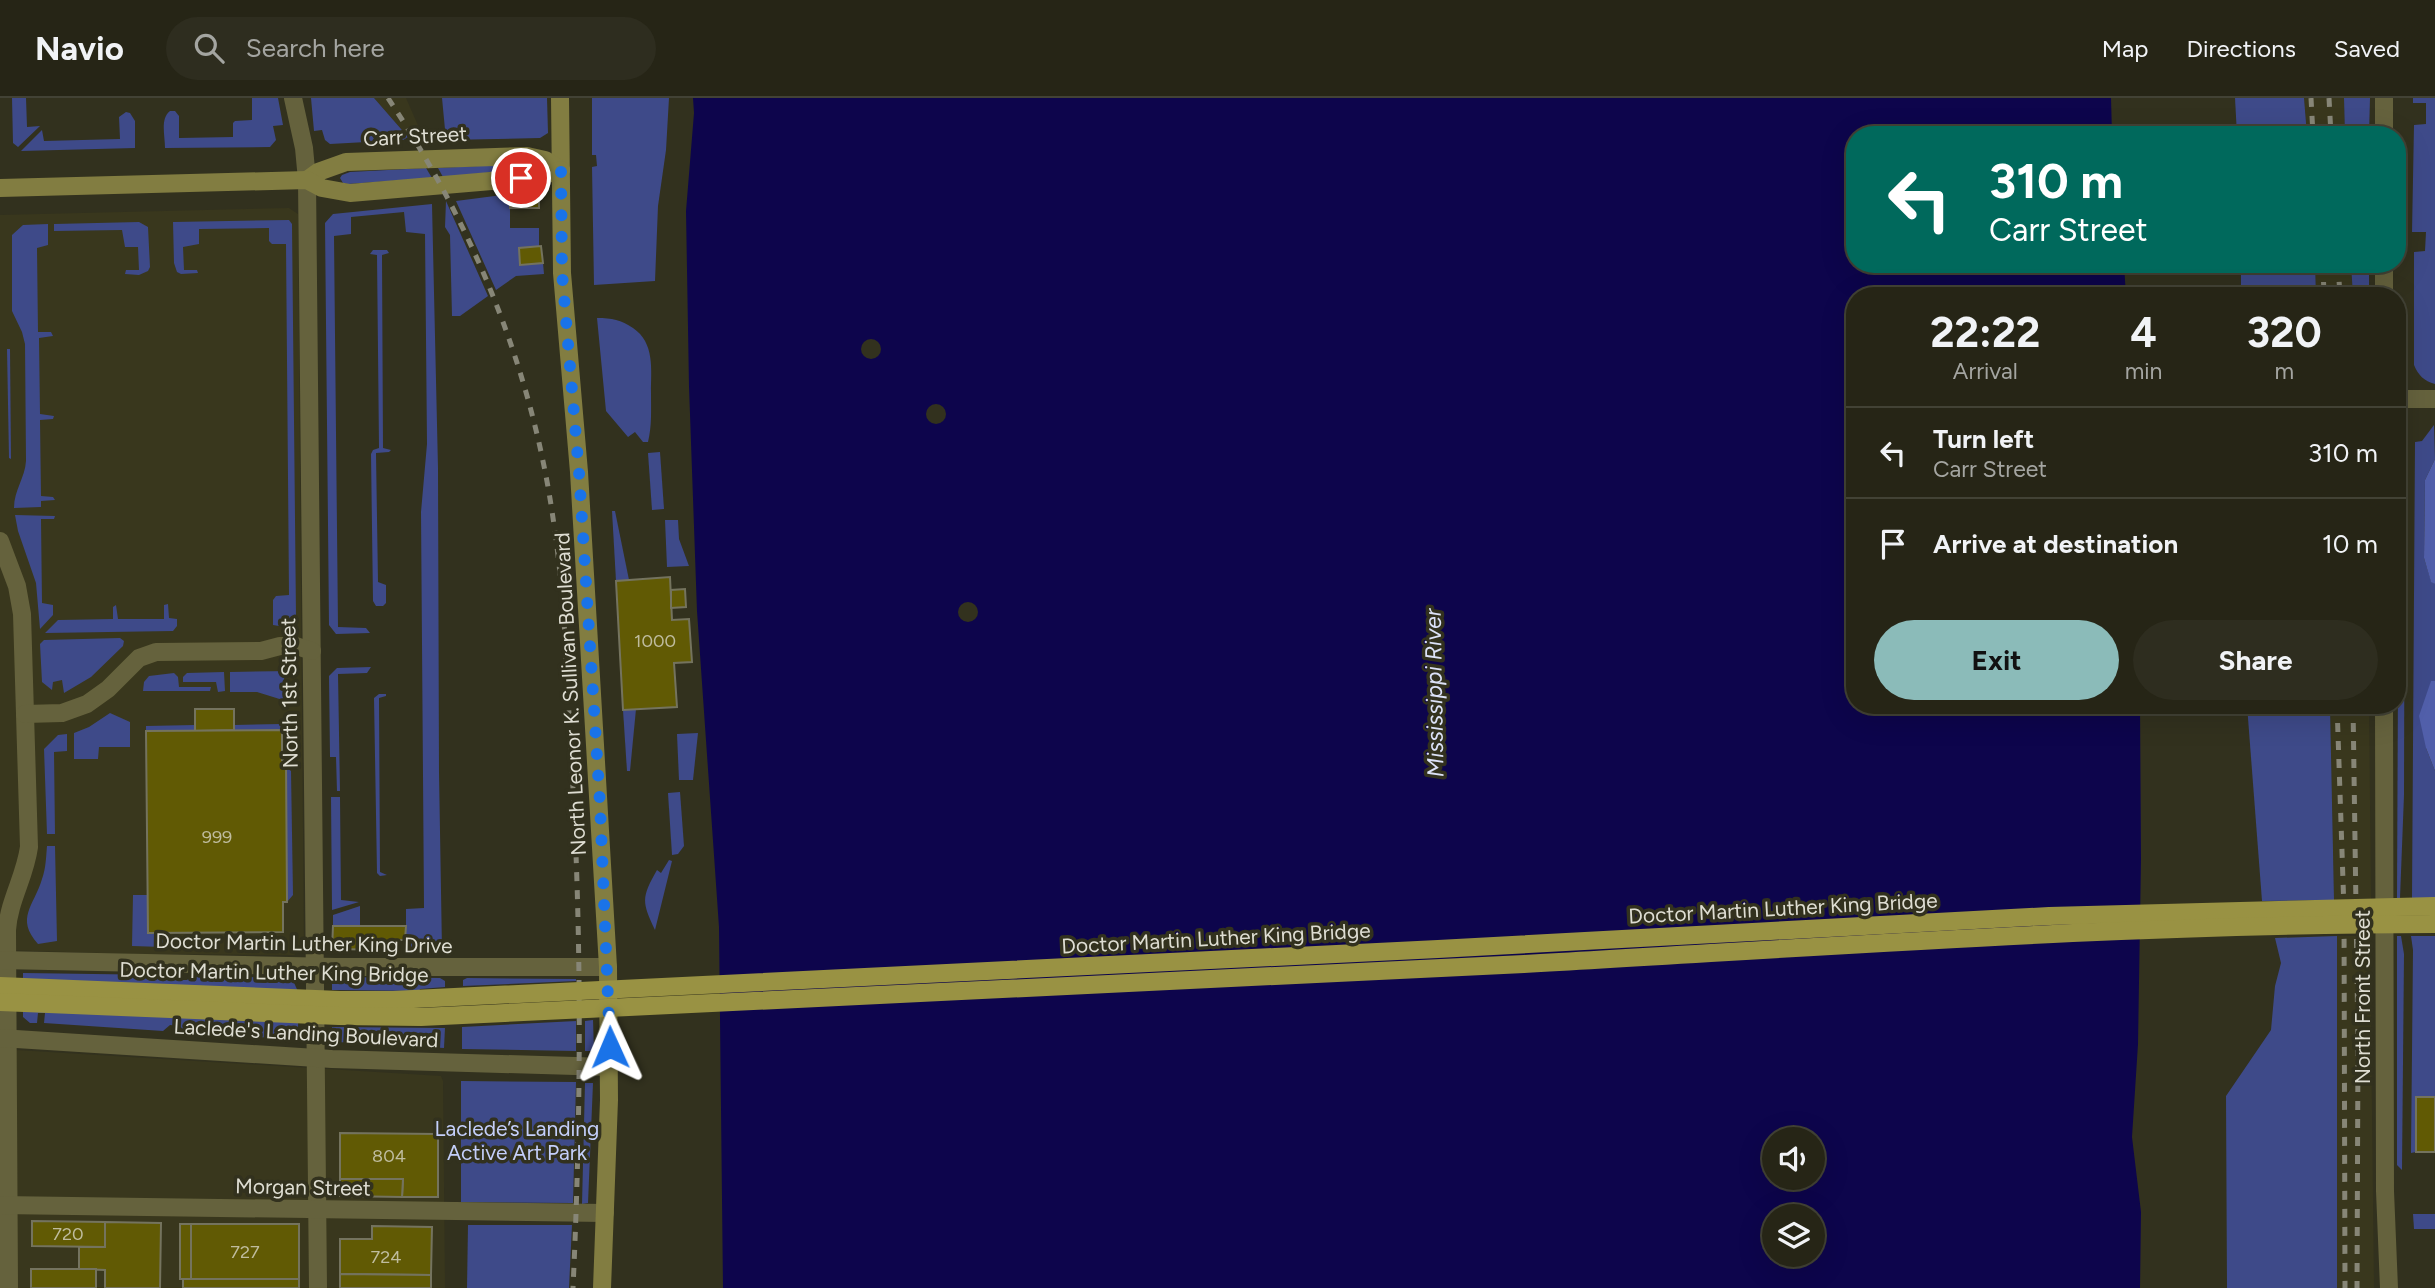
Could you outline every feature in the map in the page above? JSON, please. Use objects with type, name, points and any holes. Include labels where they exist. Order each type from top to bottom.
[{"type":"main road","name":"Doctor Martin Luther King Bridge","points":[[0,986],[393,1000],[1438,950],[2049,916],[2435,906]]},
{"type":"main road","name":"Doctor Martin Luther King Bridge","points":[[0,1002],[421,1017],[1397,971],[2064,935],[2292,926],[2435,924]]},
{"type":"street","name":"North 1st Street","points":[[293,98],[304,148],[307,180],[318,1288]]},
{"type":"street","name":"North Leonor K. Sullivan Boulevard","points":[[560,98],[562,273],[579,472],[608,967],[610,1067],[602,1288]]},
{"type":"street","points":[[2384,98],[2384,126]]},
{"type":"street","name":"Carr Street","points":[[307,180],[318,172],[346,162],[410,158],[527,156],[545,160],[561,170]]},
{"type":"street","name":"Carr Street","points":[[0,188],[307,180],[322,188],[350,193],[538,177],[561,170]]},
{"type":"street","points":[[2406,399],[2435,399]]},
{"type":"street","points":[[0,541],[20,601],[29,846],[26,867],[10,909],[4,960],[4,1205],[9,1288]]},
{"type":"street","points":[[25,715],[62,713],[87,705],[108,689],[139,658],[147,654],[166,651],[261,651],[281,657],[293,657],[312,651]]},
{"type":"street","name":"North Front Street","points":[[2384,714],[2385,1191],[2389,1288]]},
{"type":"street","name":"Doctor Martin Luther King Drive","points":[[4,960],[315,967],[608,967]]},
{"type":"street","name":"Laclede's Landing Boulevard","points":[[4,1038],[315,1058],[474,1065],[610,1067]]},
{"type":"street","name":"Morgan Street","points":[[4,1205],[605,1213]]},
{"type":"shaded area","points":[[374,98],[406,98],[420,130],[408,137]]},
{"type":"shaded area","points":[[2304,98],[2344,98],[2345,126],[2306,126]]},
{"type":"shaded area","points":[[289,208],[298,214],[304,949],[294,955],[0,950],[0,215]]},
{"type":"shaded area","points":[[2315,273],[2352,273],[2352,287],[2316,287]]},
{"type":"shaded area","points":[[2435,459],[2435,584],[2431,582],[2424,558],[2425,480]]},
{"type":"shaded area","points":[[2431,681],[2435,681],[2435,771],[2426,748],[2419,716]]},
{"type":"shaded area","points":[[2330,714],[2369,714],[2371,899],[2334,900]]},
{"type":"shaded area","points":[[2337,936],[2370,936],[2374,1288],[2337,1288]]},
{"type":"shaded area","points":[[0,1049],[441,1076],[445,1288],[0,1288]]},
{"type":"green space","points":[[12,98],[26,98],[27,127],[40,126],[18,147],[13,143]]},
{"type":"green space","points":[[252,98],[278,98],[283,125],[273,126],[276,140],[270,147],[165,148],[164,123],[170,111],[175,111],[179,116],[179,138],[233,137],[235,121],[252,120]]},
{"type":"green space","points":[[311,98],[374,98],[408,137],[403,140],[330,144],[325,140],[322,130],[314,131]]},
{"type":"green space","points":[[442,98],[547,98],[548,133],[540,138],[446,140]]},
{"type":"green space","points":[[592,98],[669,98],[666,150],[658,206],[655,281],[594,285],[592,167],[597,166],[596,155],[592,155]]},
{"type":"green space","points":[[2235,98],[2304,98],[2306,126],[2237,126]]},
{"type":"green space","points":[[2344,98],[2370,98],[2369,126],[2345,126]]},
{"type":"green space","points":[[2413,98],[2435,98],[2435,384],[2422,377],[2414,365],[2414,252],[2425,251],[2426,232],[2412,232],[2414,125],[2426,124],[2426,103],[2413,103]]},
{"type":"green space","points":[[126,112],[130,113],[135,121],[135,148],[21,151],[42,130],[44,141],[120,139],[119,117]]},
{"type":"green space","points":[[520,164],[524,169],[443,177],[438,168]]},
{"type":"green space","points":[[426,168],[432,178],[348,184],[343,183],[340,178],[350,172]]},
{"type":"green space","points":[[510,194],[510,228],[539,228],[539,246],[519,248],[520,264],[543,263],[544,274],[516,276],[496,290],[456,201]]},
{"type":"green space","points":[[446,201],[488,296],[460,316],[452,316],[450,235],[445,227]]},
{"type":"green space","points":[[432,204],[438,468],[442,950],[406,950],[406,909],[424,908],[421,512],[427,444],[425,234],[406,232],[404,212],[351,217],[351,234],[334,236],[338,627],[366,628],[370,633],[336,634],[329,625],[325,223],[333,214]]},
{"type":"green space","points":[[289,220],[292,224],[296,616],[294,625],[285,627],[273,625],[273,600],[276,596],[289,595],[286,244],[272,244],[269,241],[269,228],[199,229],[199,244],[183,247],[184,270],[197,270],[198,273],[181,274],[177,272],[174,263],[173,222]]},
{"type":"green space","points":[[139,222],[148,227],[150,267],[139,275],[125,274],[126,270],[139,270],[138,247],[125,247],[122,230],[54,231],[54,224]]},
{"type":"green space","points":[[48,224],[48,245],[37,248],[38,332],[51,332],[53,336],[39,338],[40,414],[54,416],[53,419],[40,420],[41,496],[53,497],[55,500],[41,501],[41,507],[14,508],[26,461],[25,344],[12,311],[12,235],[23,225]]},
{"type":"green space","points":[[373,250],[387,250],[389,253],[382,255],[383,448],[391,450],[376,453],[378,582],[386,585],[386,603],[383,606],[376,606],[373,601],[371,454],[379,448],[377,255],[370,254]]},
{"type":"green space","points":[[2241,273],[2315,273],[2316,287],[2241,287]]},
{"type":"green space","points":[[2352,273],[2369,273],[2369,287],[2352,287]]},
{"type":"green space","points":[[597,318],[607,318],[629,325],[645,341],[650,357],[651,375],[651,424],[648,442],[643,442],[635,432],[628,437],[606,411]]},
{"type":"green space","points":[[7,349],[10,349],[11,459],[9,458]]},
{"type":"green space","points":[[2434,425],[2435,459],[2425,480],[2424,558],[2431,581],[2435,584],[2435,681],[2431,682],[2426,748],[2435,771],[2435,898],[2412,898],[2415,442],[2422,441]]},
{"type":"green space","points":[[660,452],[664,509],[652,510],[648,453]]},
{"type":"green space","points":[[612,511],[615,511],[629,580],[616,581]]},
{"type":"green space","points":[[15,515],[55,516],[54,519],[41,519],[42,603],[53,605],[53,615],[40,629],[36,583]]},
{"type":"green space","points":[[665,520],[678,520],[679,539],[689,566],[667,567]]},
{"type":"green space","points":[[168,604],[169,618],[177,619],[177,626],[173,631],[45,633],[58,620],[113,619],[113,607],[116,605],[118,619],[164,619],[164,605]]},
{"type":"green space","points":[[120,638],[124,641],[123,646],[91,677],[64,693],[62,680],[53,682],[52,690],[42,682],[40,644],[44,640]]},
{"type":"green space","points":[[371,667],[367,673],[338,674],[340,791],[337,791],[336,757],[330,757],[329,676],[337,668]]},
{"type":"green space","points":[[291,671],[291,676],[286,675],[283,681],[286,701],[257,692],[230,692],[230,672]]},
{"type":"green space","points":[[224,672],[225,691],[218,692],[216,682],[183,682],[187,673]]},
{"type":"green space","points":[[174,673],[178,677],[179,687],[211,687],[210,691],[143,691],[144,682],[149,676]]},
{"type":"green space","points":[[379,694],[386,694],[379,698],[380,872],[387,875],[380,876],[377,873],[374,698]]},
{"type":"green space","points":[[636,709],[630,771],[627,771],[623,710]]},
{"type":"green space","points":[[110,713],[130,722],[130,747],[99,747],[98,759],[74,759],[74,733]]},
{"type":"green space","points":[[2248,714],[2330,714],[2334,900],[2262,901]]},
{"type":"green space","points":[[2398,714],[2404,714],[2400,898],[2397,898]]},
{"type":"green space","points":[[282,724],[282,730],[234,730],[234,725]]},
{"type":"green space","points":[[195,725],[195,731],[146,731],[146,726]]},
{"type":"green space","points":[[698,733],[693,780],[679,780],[677,734]]},
{"type":"green space","points":[[67,734],[67,751],[54,752],[55,834],[47,834],[44,749],[58,735]]},
{"type":"green space","points":[[286,767],[291,771],[293,895],[287,902]]},
{"type":"green space","points":[[680,792],[684,846],[678,854],[672,855],[668,793]]},
{"type":"green space","points":[[331,797],[340,797],[341,900],[359,902],[332,910]]},
{"type":"green space","points":[[47,846],[55,846],[57,941],[38,944],[31,935],[27,919],[43,875]]},
{"type":"green space","points":[[669,860],[672,861],[655,930],[646,906],[646,894],[657,870],[661,873]]},
{"type":"green space","points":[[133,895],[148,895],[148,933],[162,933],[163,947],[132,946]]},
{"type":"green space","points":[[360,906],[360,926],[333,926],[333,915]]},
{"type":"green space","points":[[2337,936],[2337,1288],[2227,1288],[2226,1096],[2271,1030],[2275,986],[2281,963],[2275,938]]},
{"type":"green space","points":[[2397,936],[2401,936],[2404,954],[2402,1170],[2397,1165]]},
{"type":"green space","points":[[2411,936],[2435,936],[2435,1097],[2416,1097],[2416,1152],[2411,1153],[2413,950]]},
{"type":"green space","points":[[23,973],[165,975],[170,980],[187,980],[193,976],[292,978],[299,994],[298,1028],[288,1039],[185,1032],[180,1026],[170,1025],[163,1031],[44,1023],[45,1013],[38,1013],[37,1023],[30,1023],[23,1017]]},
{"type":"green space","points":[[332,977],[440,978],[445,981],[445,987],[419,991],[332,990]]},
{"type":"green space","points":[[463,980],[576,981],[463,986]]},
{"type":"green space","points":[[593,1020],[594,1051],[585,1051],[585,1021]]},
{"type":"green space","points":[[576,1021],[576,1051],[462,1049],[462,1027]]},
{"type":"green space","points":[[332,1027],[445,1028],[444,1048],[337,1042],[332,1037]]},
{"type":"green space","name":"Laclede’s Landing Active Art Park","points":[[461,1081],[576,1082],[573,1203],[461,1202]]},
{"type":"green space","points":[[585,1083],[593,1083],[588,1203],[582,1204]]},
{"type":"green space","points":[[2413,1214],[2435,1214],[2435,1229],[2414,1229]]},
{"type":"green space","points":[[468,1225],[572,1225],[569,1288],[467,1288]]},
{"type":"water","name":"Mississippi River","points":[[693,98],[2111,98],[2112,126],[1846,126],[1846,273],[2125,273],[2125,287],[1846,287],[1846,714],[2140,714],[2138,1044],[2132,1137],[2141,1212],[2140,1288],[723,1288],[719,927],[697,611],[686,211]]},
{"type":"pier","points":[[867,339],[875,339],[881,349],[875,359],[867,359],[861,353],[861,345]]},
{"type":"pier","points":[[932,404],[940,404],[946,414],[940,424],[932,424],[926,418],[926,410]]},
{"type":"pier","points":[[964,602],[972,602],[978,612],[972,622],[964,622],[958,616],[958,608]]},
{"type":"building","points":[[510,194],[539,194],[539,208],[510,208]]},
{"type":"building","points":[[541,246],[543,263],[520,265],[519,248]]},
{"type":"building","points":[[670,577],[672,620],[689,619],[692,662],[674,663],[677,707],[623,710],[616,581]]},
{"type":"building","points":[[685,589],[686,607],[671,608],[671,590]]},
{"type":"building","points":[[195,709],[234,709],[234,730],[195,731]]},
{"type":"building","points":[[282,730],[282,760],[286,760],[287,902],[283,902],[283,932],[148,933],[146,731]]},
{"type":"building","points":[[333,926],[406,926],[405,940],[394,940],[394,950],[332,949]]},
{"type":"building","points":[[2416,1097],[2435,1097],[2435,1152],[2416,1152]]},
{"type":"building","points":[[340,1133],[438,1134],[438,1197],[402,1197],[403,1179],[340,1179]]},
{"type":"building","points":[[340,1179],[403,1179],[402,1197],[340,1196]]},
{"type":"building","points":[[32,1221],[105,1222],[105,1247],[32,1246]]},
{"type":"building","points":[[105,1222],[161,1223],[160,1288],[105,1288],[105,1270],[79,1269],[79,1247],[105,1247]]},
{"type":"building","points":[[180,1224],[191,1224],[191,1279],[180,1279]]},
{"type":"building","points":[[191,1224],[299,1224],[299,1279],[191,1279]]},
{"type":"building","points":[[372,1226],[432,1227],[431,1275],[340,1274],[340,1239],[372,1239]]},
{"type":"building","points":[[31,1269],[96,1269],[96,1288],[31,1288]]},
{"type":"building","points":[[340,1274],[431,1275],[431,1288],[340,1288]]},
{"type":"building","points":[[183,1279],[299,1279],[299,1288],[183,1288]]},
{"type":"railway","points":[[388,98],[447,197],[495,302],[531,411],[554,525],[566,648],[578,900],[579,1094],[573,1288]]},
{"type":"railway","points":[[2311,98],[2313,126]]},
{"type":"railway","points":[[2329,98],[2331,126]]},
{"type":"railway","points":[[2323,273],[2324,287]]},
{"type":"railway","points":[[2339,273],[2339,287]]},
{"type":"railway","points":[[2337,714],[2344,910],[2345,1288]]},
{"type":"railway","points":[[2353,714],[2358,1043],[2357,1288]]},
{"type":"route","points":[[521,178],[545,176],[561,170],[562,273],[579,472],[600,804],[610,1047]]}]
